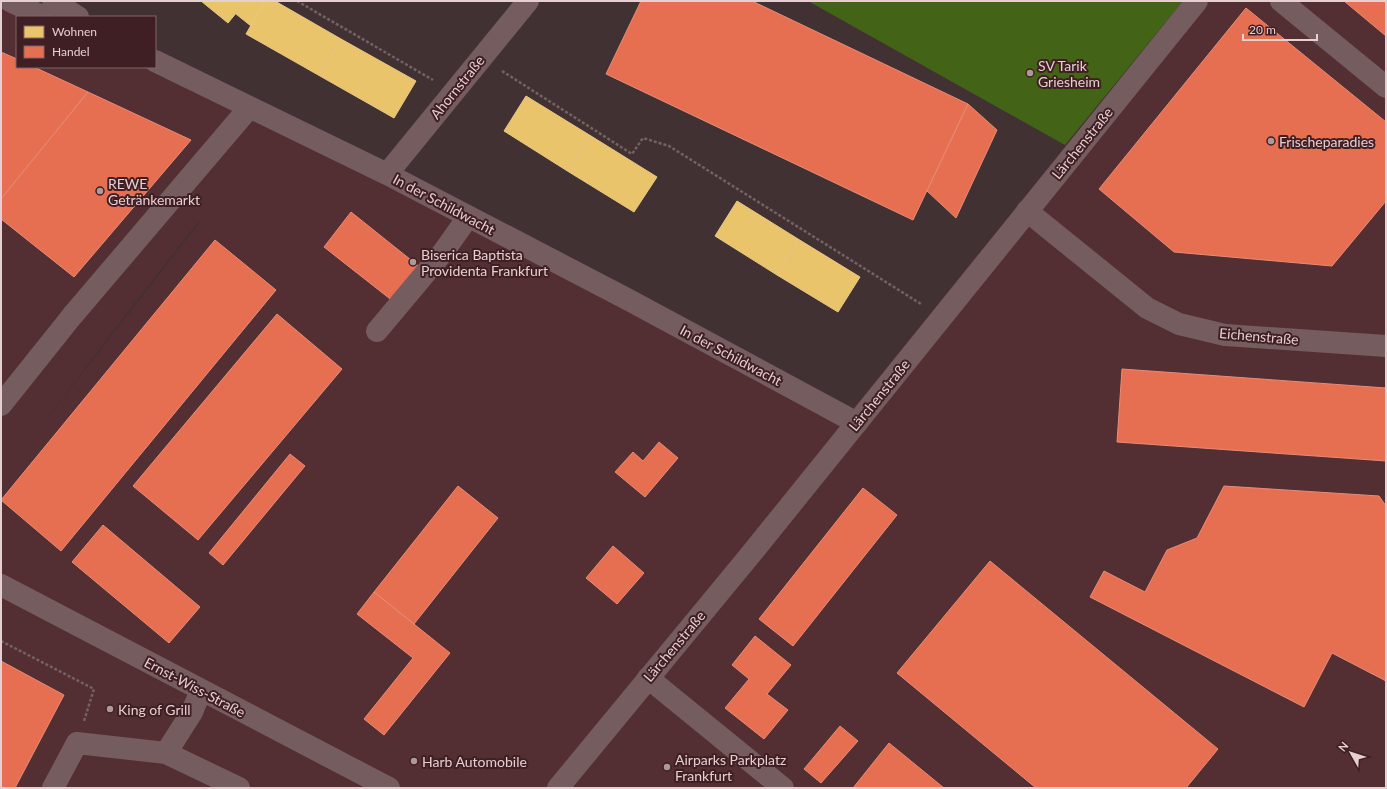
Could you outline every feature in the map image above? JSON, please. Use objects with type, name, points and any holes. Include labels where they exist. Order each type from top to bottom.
[{"type":"street","points":[[10,1],[42,16]]},
{"type":"street","points":[[53,1],[76,16]]},
{"type":"street","name":"Ahornstraße","points":[[387,174],[528,1]]},
{"type":"street","name":"Lärchenstraße","points":[[558,788],[857,423],[1026,211],[1197,1]]},
{"type":"street","points":[[1281,1],[1386,87]]},
{"type":"street","name":"In der Schildwacht","points":[[156,62],[387,174],[627,299],[857,423]]},
{"type":"street","points":[[1,405],[72,316],[249,108]]},
{"type":"street","name":"Eichenstraße","points":[[1026,211],[1147,308],[1179,324],[1225,336],[1386,346]]},
{"type":"street","points":[[377,331],[444,252],[468,217]]},
{"type":"street","name":"Ernst-Wiss-Straße","points":[[1,585],[388,788]]},
{"type":"street","points":[[648,678],[783,788]]},
{"type":"street","points":[[166,753],[192,712],[201,690]]},
{"type":"street","points":[[53,788],[77,743],[166,753],[239,788]]},
{"type":"path","points":[[297,1],[454,92]]},
{"type":"path","points":[[481,57],[632,154],[643,138],[669,146],[942,317]]},
{"type":"path","points":[[1,641],[94,689],[77,743]]},
{"type":"shaded area","points":[[1,1],[43,16],[16,16],[16,68],[150,68],[850,412],[1183,1],[1386,1],[1386,788],[1,788]],"holes":[[[198,222],[199,223],[39,429],[134,304]]]},
{"type":"green space","name":"SV Tarik Griesheim","points":[[808,1],[1183,1],[1065,145]]},
{"type":"building: Wohnen","points":[[201,1],[246,1],[228,23]]},
{"type":"building: Wohnen","points":[[246,1],[265,2],[251,26],[236,14]]},
{"type":"building: Wohnen","points":[[265,1],[275,1],[341,39],[320,76],[246,34]]},
{"type":"building: Wohnen","points":[[341,39],[416,81],[394,118],[320,76]]},
{"type":"building: Wohnen","points":[[526,96],[591,136],[569,172],[504,131]]},
{"type":"building: Wohnen","points":[[591,136],[657,177],[634,212],[569,172]]},
{"type":"building: Wohnen","points":[[737,201],[798,239],[777,275],[715,236]]},
{"type":"building: Wohnen","points":[[798,239],[860,277],[838,312],[777,275]]},
{"type":"building: Handel","points":[[641,1],[752,1],[968,104],[913,220],[606,74]]},
{"type":"building: Handel","points":[[1344,1],[1386,1],[1386,36]]},
{"type":"building: Handel","points":[[1246,8],[1386,122],[1386,201],[1332,266],[1174,252],[1099,189]]},
{"type":"building: Handel","points":[[1,52],[16,59],[16,68],[36,68],[88,92],[1,199]]},
{"type":"building: Handel","points":[[88,92],[191,140],[74,277],[1,219],[1,199]]},
{"type":"building: Handel","points":[[968,104],[997,130],[956,218],[927,191]]},
{"type":"building: Handel","points":[[351,212],[421,268],[394,302],[324,247]]},
{"type":"building: Handel","points":[[215,240],[276,290],[61,551],[1,500]]},
{"type":"building: Handel","points":[[277,314],[342,369],[198,540],[133,486]]},
{"type":"building: Handel","points":[[1122,369],[1386,388],[1386,461],[1117,442]]},
{"type":"building: Handel","points":[[659,442],[678,458],[645,497],[615,472],[633,452],[643,461]]},
{"type":"building: Handel","points":[[290,454],[305,466],[223,565],[209,553]]},
{"type":"building: Handel","points":[[458,486],[498,518],[414,624],[374,592]]},
{"type":"building: Handel","points":[[1224,486],[1379,496],[1386,506],[1386,681],[1332,653],[1304,707],[1090,597],[1104,571],[1145,592],[1167,550],[1197,538]]},
{"type":"building: Handel","points":[[863,488],[897,515],[793,646],[759,619]]},
{"type":"building: Handel","points":[[103,525],[200,607],[169,643],[72,562]]},
{"type":"building: Handel","points":[[613,546],[644,573],[617,604],[586,578]]},
{"type":"building: Handel","points":[[990,561],[1218,749],[1186,788],[1036,788],[897,673]]},
{"type":"building: Handel","points":[[374,592],[450,653],[384,735],[364,719],[413,658],[357,614]]},
{"type":"building: Handel","points":[[755,636],[791,665],[767,694],[788,710],[764,739],[725,708],[749,679],[732,665]]},
{"type":"building: Handel","points":[[1,661],[64,695],[15,788],[1,788]]},
{"type":"building: Handel","points":[[840,726],[858,741],[821,783],[804,769]]},
{"type":"building: Handel","points":[[889,743],[944,788],[853,788]]},
{"type":"place","name":"SV Tarik Griesheim","points":[[1030,73]]},
{"type":"place","name":"Frischeparadies","points":[[1271,141]]},
{"type":"place","name":"REWE Getränkemarkt","points":[[100,191]]},
{"type":"place","name":"Biserica Baptista Providenta Frankfurt","points":[[413,262]]},
{"type":"place","name":"King of Grill","points":[[110,709]]},
{"type":"place","name":"Harb Automobile","points":[[414,761]]},
{"type":"place","name":"Airparks Parkplatz Frankfurt","points":[[667,767]]}]
